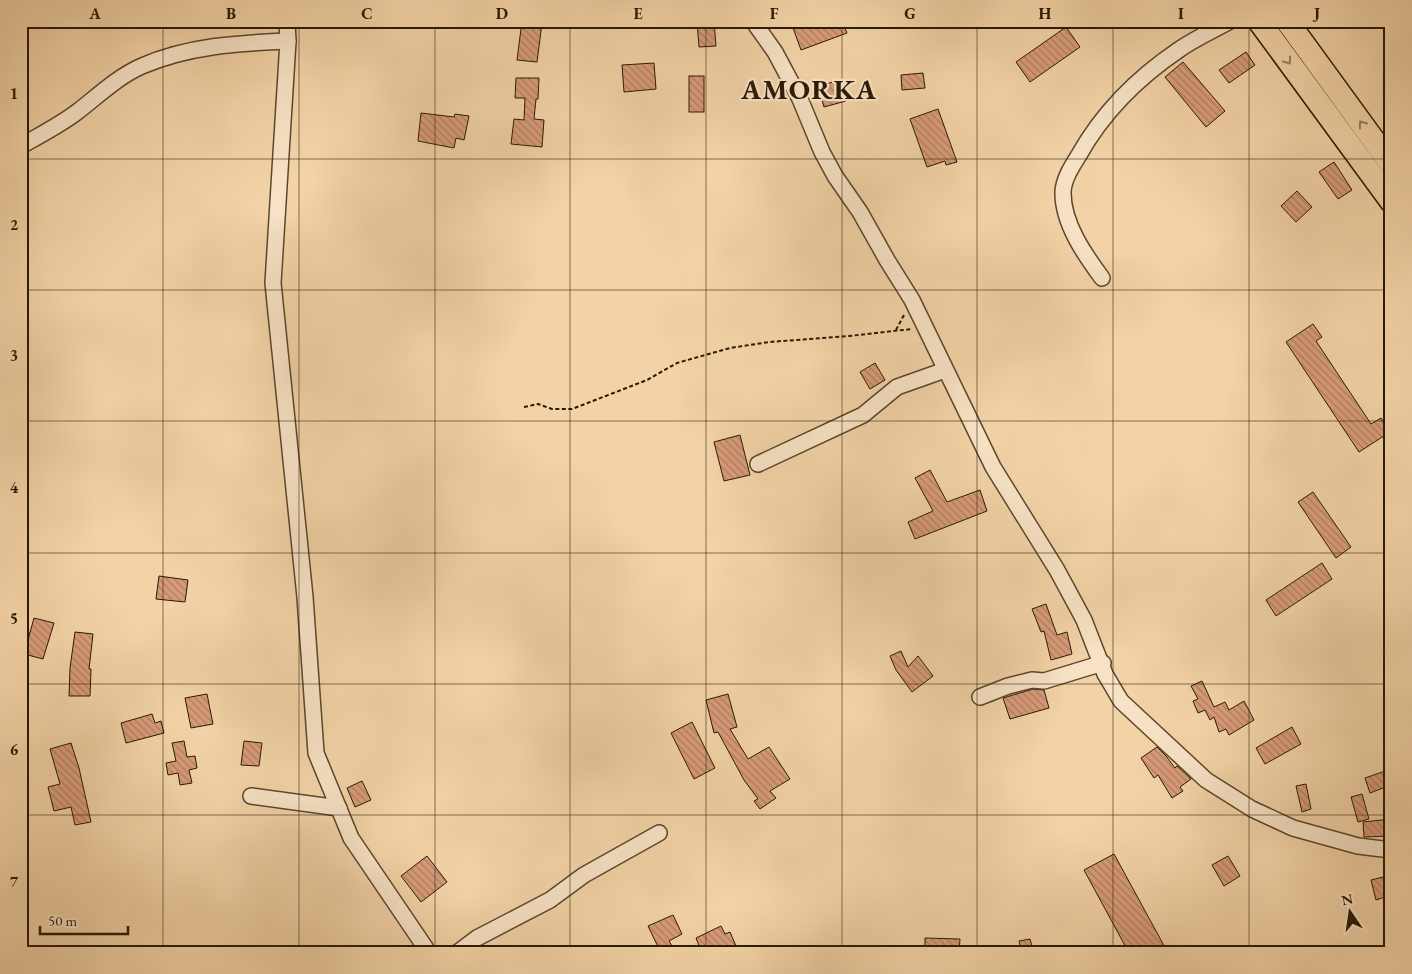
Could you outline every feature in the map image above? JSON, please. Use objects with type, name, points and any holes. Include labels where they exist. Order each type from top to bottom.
[{"type":"highway","points":[[1259,21],[1391,201]]},
{"type":"highway","points":[[1287,21],[1391,164]]},
{"type":"street","points":[[287,21],[288,41],[273,283],[305,597],[316,754],[351,838],[429,953]]},
{"type":"street","points":[[754,21],[779,60],[800,99],[822,152],[835,176],[860,212],[912,300],[993,467],[1062,578],[1084,620],[1105,674],[1122,701],[1157,736],[1206,780],[1252,809],[1293,828],[1358,846],[1391,850]]},
{"type":"street","points":[[1102,278],[1080,248],[1068,219],[1063,192],[1070,171],[1089,136],[1128,91],[1181,48],[1230,21]]},
{"type":"street","points":[[21,146],[76,113],[103,90],[141,66],[186,51],[232,44],[288,41]]},
{"type":"street","points":[[758,464],[863,415],[897,388],[946,370]]},
{"type":"street","points":[[980,697],[1008,686],[1032,680],[1044,681],[1102,664]]},
{"type":"street","points":[[251,796],[339,808]]},
{"type":"street","points":[[457,953],[477,938],[550,900],[584,875],[659,833]]},
{"type":"path","points":[[524,407],[538,404],[552,408],[572,410],[647,380],[677,363],[730,348],[769,342],[926,329]]},
{"type":"building","points":[[522,21],[542,23],[537,62],[517,60]]},
{"type":"building","points":[[714,21],[716,46],[699,47],[697,22]]},
{"type":"building","points":[[803,21],[842,21],[847,33],[801,50],[792,25]]},
{"type":"building","points":[[1066,27],[1080,47],[1030,82],[1016,62]]},
{"type":"building","points":[[1246,52],[1255,65],[1229,83],[1219,70]]},
{"type":"building","points":[[1183,62],[1225,111],[1206,127],[1165,77]]},
{"type":"building","points":[[654,63],[656,89],[624,92],[622,65]]},
{"type":"building","points":[[923,73],[925,88],[902,90],[901,75]]},
{"type":"building","points":[[689,76],[704,76],[704,112],[689,112]]},
{"type":"building","points":[[516,78],[539,78],[538,99],[536,99],[534,119],[544,120],[542,147],[511,144],[514,119],[524,120],[525,98],[515,98]]},
{"type":"building","points":[[841,80],[846,101],[824,107],[818,86]]},
{"type":"building","points":[[938,109],[957,162],[946,165],[945,161],[927,167],[910,119]]},
{"type":"building","points":[[421,113],[454,117],[455,114],[469,116],[464,140],[456,138],[454,148],[418,141]]},
{"type":"building","points":[[1334,162],[1352,190],[1338,199],[1319,172]]},
{"type":"building","points":[[1297,191],[1312,207],[1296,222],[1281,206]]},
{"type":"building","points":[[1313,324],[1322,337],[1316,341],[1371,424],[1381,418],[1390,432],[1359,452],[1286,342]]},
{"type":"building","points":[[875,363],[885,380],[870,389],[860,372]]},
{"type":"building","points":[[740,435],[750,475],[724,481],[714,442]]},
{"type":"building","points":[[930,470],[947,502],[980,490],[987,511],[915,539],[908,522],[933,511],[915,478]]},
{"type":"building","points":[[1313,492],[1351,547],[1336,558],[1298,502]]},
{"type":"building","points":[[1322,563],[1332,579],[1276,616],[1266,600]]},
{"type":"building","points":[[159,576],[188,580],[185,602],[156,599]]},
{"type":"building","points":[[1046,604],[1057,635],[1067,632],[1072,654],[1051,660],[1044,631],[1041,632],[1032,609]]},
{"type":"building","points":[[34,618],[54,623],[43,659],[24,654]]},
{"type":"building","points":[[75,632],[93,634],[89,669],[91,669],[90,696],[69,696],[70,668]]},
{"type":"building","points":[[901,651],[908,667],[918,656],[933,676],[912,692],[896,670],[890,656]]},
{"type":"building","points":[[1202,681],[1214,707],[1225,702],[1229,710],[1244,701],[1254,720],[1229,735],[1226,729],[1219,732],[1214,717],[1210,720],[1205,710],[1198,713],[1193,701],[1198,699],[1191,686]]},
{"type":"building","points":[[1033,689],[1044,690],[1049,708],[1010,719],[1003,698]]},
{"type":"building","points":[[207,694],[213,724],[191,728],[185,698]]},
{"type":"building","points":[[728,694],[737,727],[730,729],[748,759],[769,747],[790,779],[770,791],[776,798],[760,809],[754,801],[758,799],[744,780],[718,732],[714,733],[706,700]]},
{"type":"building","points":[[152,714],[155,723],[161,721],[164,733],[126,743],[121,723]]},
{"type":"building","points":[[692,722],[715,768],[694,779],[671,733]]},
{"type":"building","points":[[1292,727],[1301,744],[1265,764],[1256,748]]},
{"type":"building","points":[[184,741],[187,757],[195,756],[197,768],[189,770],[192,783],[180,785],[178,773],[168,775],[166,763],[176,761],[172,743]]},
{"type":"building","points":[[244,741],[262,743],[259,766],[241,765]]},
{"type":"building","points":[[71,743],[79,768],[91,822],[75,825],[71,807],[54,811],[48,787],[60,784],[50,749]]},
{"type":"building","points":[[1157,747],[1175,768],[1177,766],[1191,779],[1180,787],[1183,791],[1172,798],[1158,775],[1154,778],[1141,758]]},
{"type":"building","points":[[1391,769],[1391,785],[1370,793],[1365,778]]},
{"type":"building","points":[[362,781],[371,800],[355,807],[347,788]]},
{"type":"building","points":[[1306,784],[1311,809],[1302,812],[1296,786]]},
{"type":"building","points":[[1362,794],[1369,819],[1358,822],[1351,797]]},
{"type":"building","points":[[1391,819],[1391,836],[1364,837],[1363,822]]},
{"type":"building","points":[[1114,854],[1168,953],[1129,953],[1084,870]]},
{"type":"building","points":[[427,856],[447,882],[421,902],[401,876]]},
{"type":"building","points":[[1228,856],[1240,876],[1224,886],[1212,865]]},
{"type":"building","points":[[1391,875],[1391,895],[1376,900],[1371,880]]},
{"type":"building","points":[[673,915],[682,934],[669,941],[676,953],[661,953],[648,926]]},
{"type":"building","points":[[721,926],[725,934],[730,932],[739,953],[702,953],[696,938]]},
{"type":"building","points":[[925,938],[960,939],[959,953],[925,953]]},
{"type":"building","points":[[1030,939],[1034,953],[1022,953],[1019,941]]},
{"type":"district","name":"AMORKA","points":[[809,89]]}]
